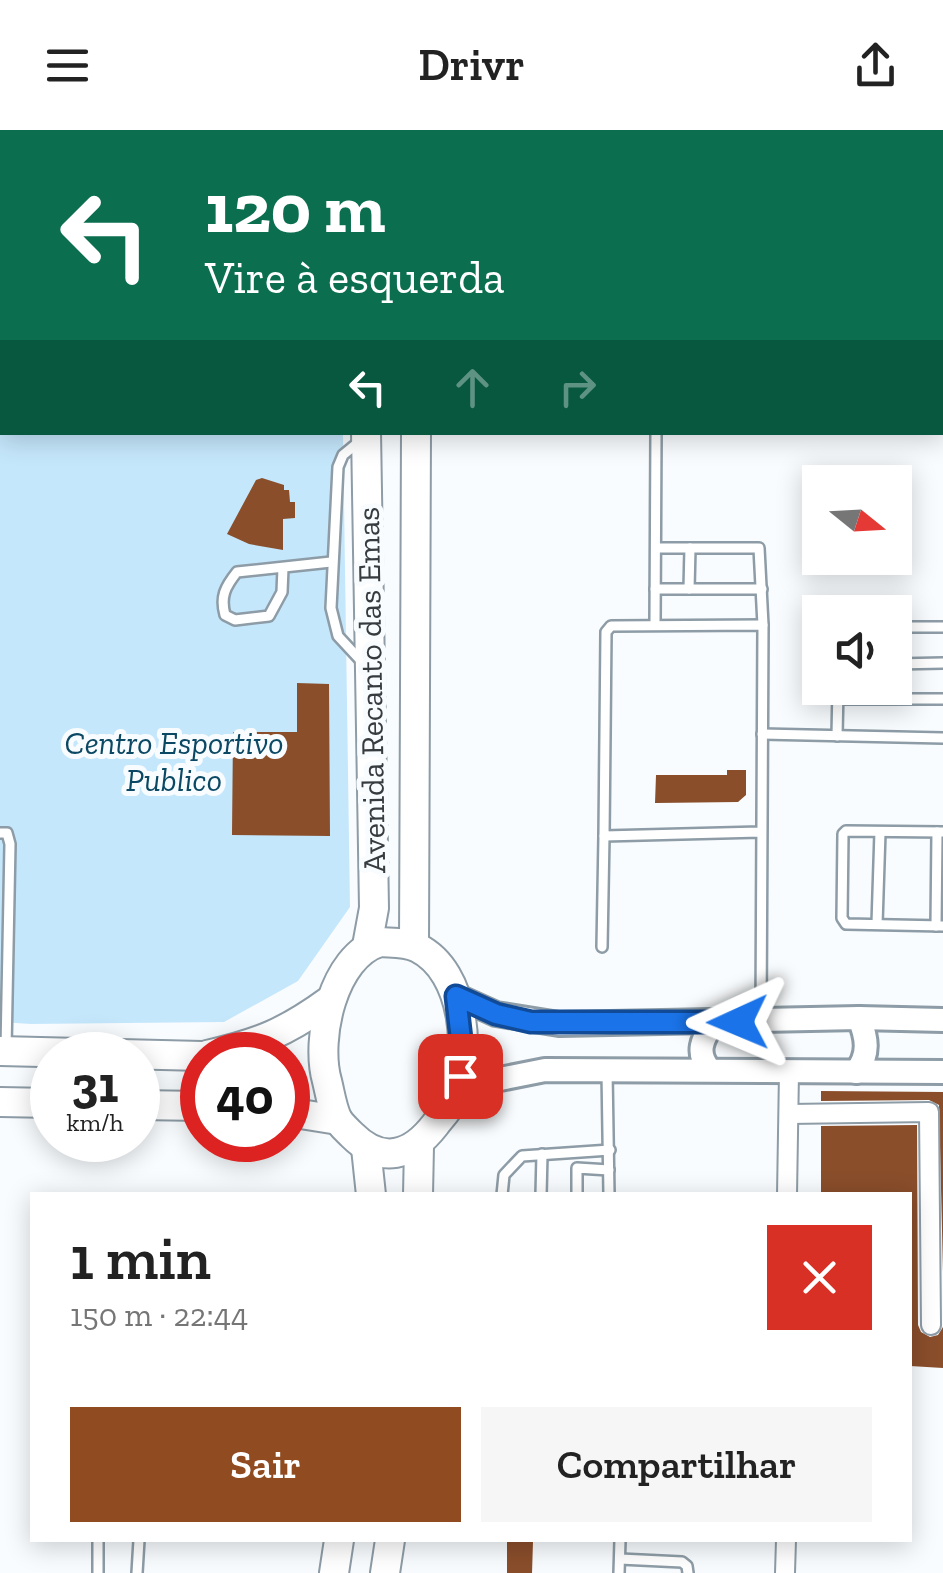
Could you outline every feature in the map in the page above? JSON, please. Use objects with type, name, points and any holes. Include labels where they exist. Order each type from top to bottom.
[{"type":"main road","name":"Avenida Recanto das Emas","points":[[366,435],[374,908],[367,946]]},
{"type":"main road","name":"Avenida Recanto das Emas","points":[[414,946],[416,435]]},
{"type":"main road","points":[[418,1192],[419,1146],[452,1102],[462,1048],[456,996],[434,958],[414,946],[380,942],[367,946],[329,1001],[323,1067],[338,1120],[366,1148],[389,1154],[419,1146]]},
{"type":"main road","points":[[282,1032],[329,1001]]},
{"type":"main road","points":[[3,1040],[180,1053]]},
{"type":"main road","points":[[0,1102],[30,1103]]},
{"type":"main road","points":[[310,1116],[338,1120]]},
{"type":"main road","points":[[366,1148],[371,1192]]},
{"type":"main road","points":[[334,1573],[339,1542]]},
{"type":"main road","points":[[385,1573],[390,1542]]},
{"type":"street","points":[[456,996],[496,1014],[531,1022],[943,1020]]},
{"type":"street","points":[[856,1072],[866,1052],[866,1036],[858,1018]]},
{"type":"street","points":[[710,1070],[701,1051],[714,1022]]},
{"type":"street","points":[[452,1102],[495,1080],[545,1070],[943,1072]]},
{"type":"street","points":[[787,1192],[789,1072]]},
{"type":"street","points":[[789,1114],[930,1112],[931,1325]]},
{"type":"street","points":[[785,1573],[786,1542]]},
{"type":"lane","points":[[365,435],[342,454],[338,467],[331,608],[338,636],[370,671]]},
{"type":"lane","points":[[655,624],[656,435]]},
{"type":"lane","points":[[656,548],[759,548],[761,1021]]},
{"type":"lane","points":[[689,589],[690,548]]},
{"type":"lane","points":[[283,568],[282,592],[269,616],[235,620],[225,615],[221,602],[236,572],[331,562]]},
{"type":"lane","points":[[655,588],[762,589]]},
{"type":"lane","points":[[602,946],[606,632],[611,626],[762,624]]},
{"type":"lane","points":[[912,627],[943,627]]},
{"type":"lane","points":[[912,664],[943,663]]},
{"type":"lane","points":[[912,698],[943,700]]},
{"type":"lane","points":[[836,736],[837,705]]},
{"type":"lane","points":[[762,734],[943,738]]},
{"type":"lane","points":[[846,831],[940,832],[940,926],[846,924],[842,918],[846,831]]},
{"type":"lane","points":[[604,836],[760,832]]},
{"type":"lane","points":[[877,924],[880,832]]},
{"type":"lane","points":[[0,833],[6,833],[10,844],[3,1040]]},
{"type":"lane","points":[[607,1069],[609,1192]]},
{"type":"lane","points":[[502,1192],[504,1175],[517,1159],[610,1150]]},
{"type":"lane","points":[[577,1192],[578,1152]]},
{"type":"lane","points":[[541,1192],[542,1154]]},
{"type":"lane","points":[[577,1168],[609,1170]]},
{"type":"lane","points":[[98,1542],[98,1573]]},
{"type":"lane","points":[[137,1573],[139,1542]]},
{"type":"lane","points":[[619,1573],[620,1542]]},
{"type":"lane","points":[[620,1559],[682,1562],[688,1573]]},
{"type":"green space","name":"Centro Esportivo Publico","points":[[0,435],[343,435],[350,907],[298,981],[224,1022],[0,1022]]},
{"type":"building","points":[[262,478],[284,485],[284,490],[289,490],[290,502],[295,502],[295,518],[283,519],[283,550],[249,544],[227,534],[256,480]]},
{"type":"building","points":[[297,683],[329,684],[330,836],[232,835],[233,732],[297,732]]},
{"type":"building","points":[[727,770],[746,770],[746,795],[738,802],[655,803],[656,775],[727,775]]},
{"type":"building","points":[[821,1091],[943,1092],[943,1272],[939,1105],[929,1100],[821,1101]]},
{"type":"building","points":[[917,1125],[918,1325],[930,1337],[938,1335],[943,1327],[943,1368],[912,1366],[912,1192],[821,1192],[821,1126]]},
{"type":"building","points":[[507,1542],[533,1542],[532,1573],[507,1573]]},
{"type":"route","points":[[460,1076],[462,1048],[456,996],[496,1014],[531,1022],[738,1022]]}]
